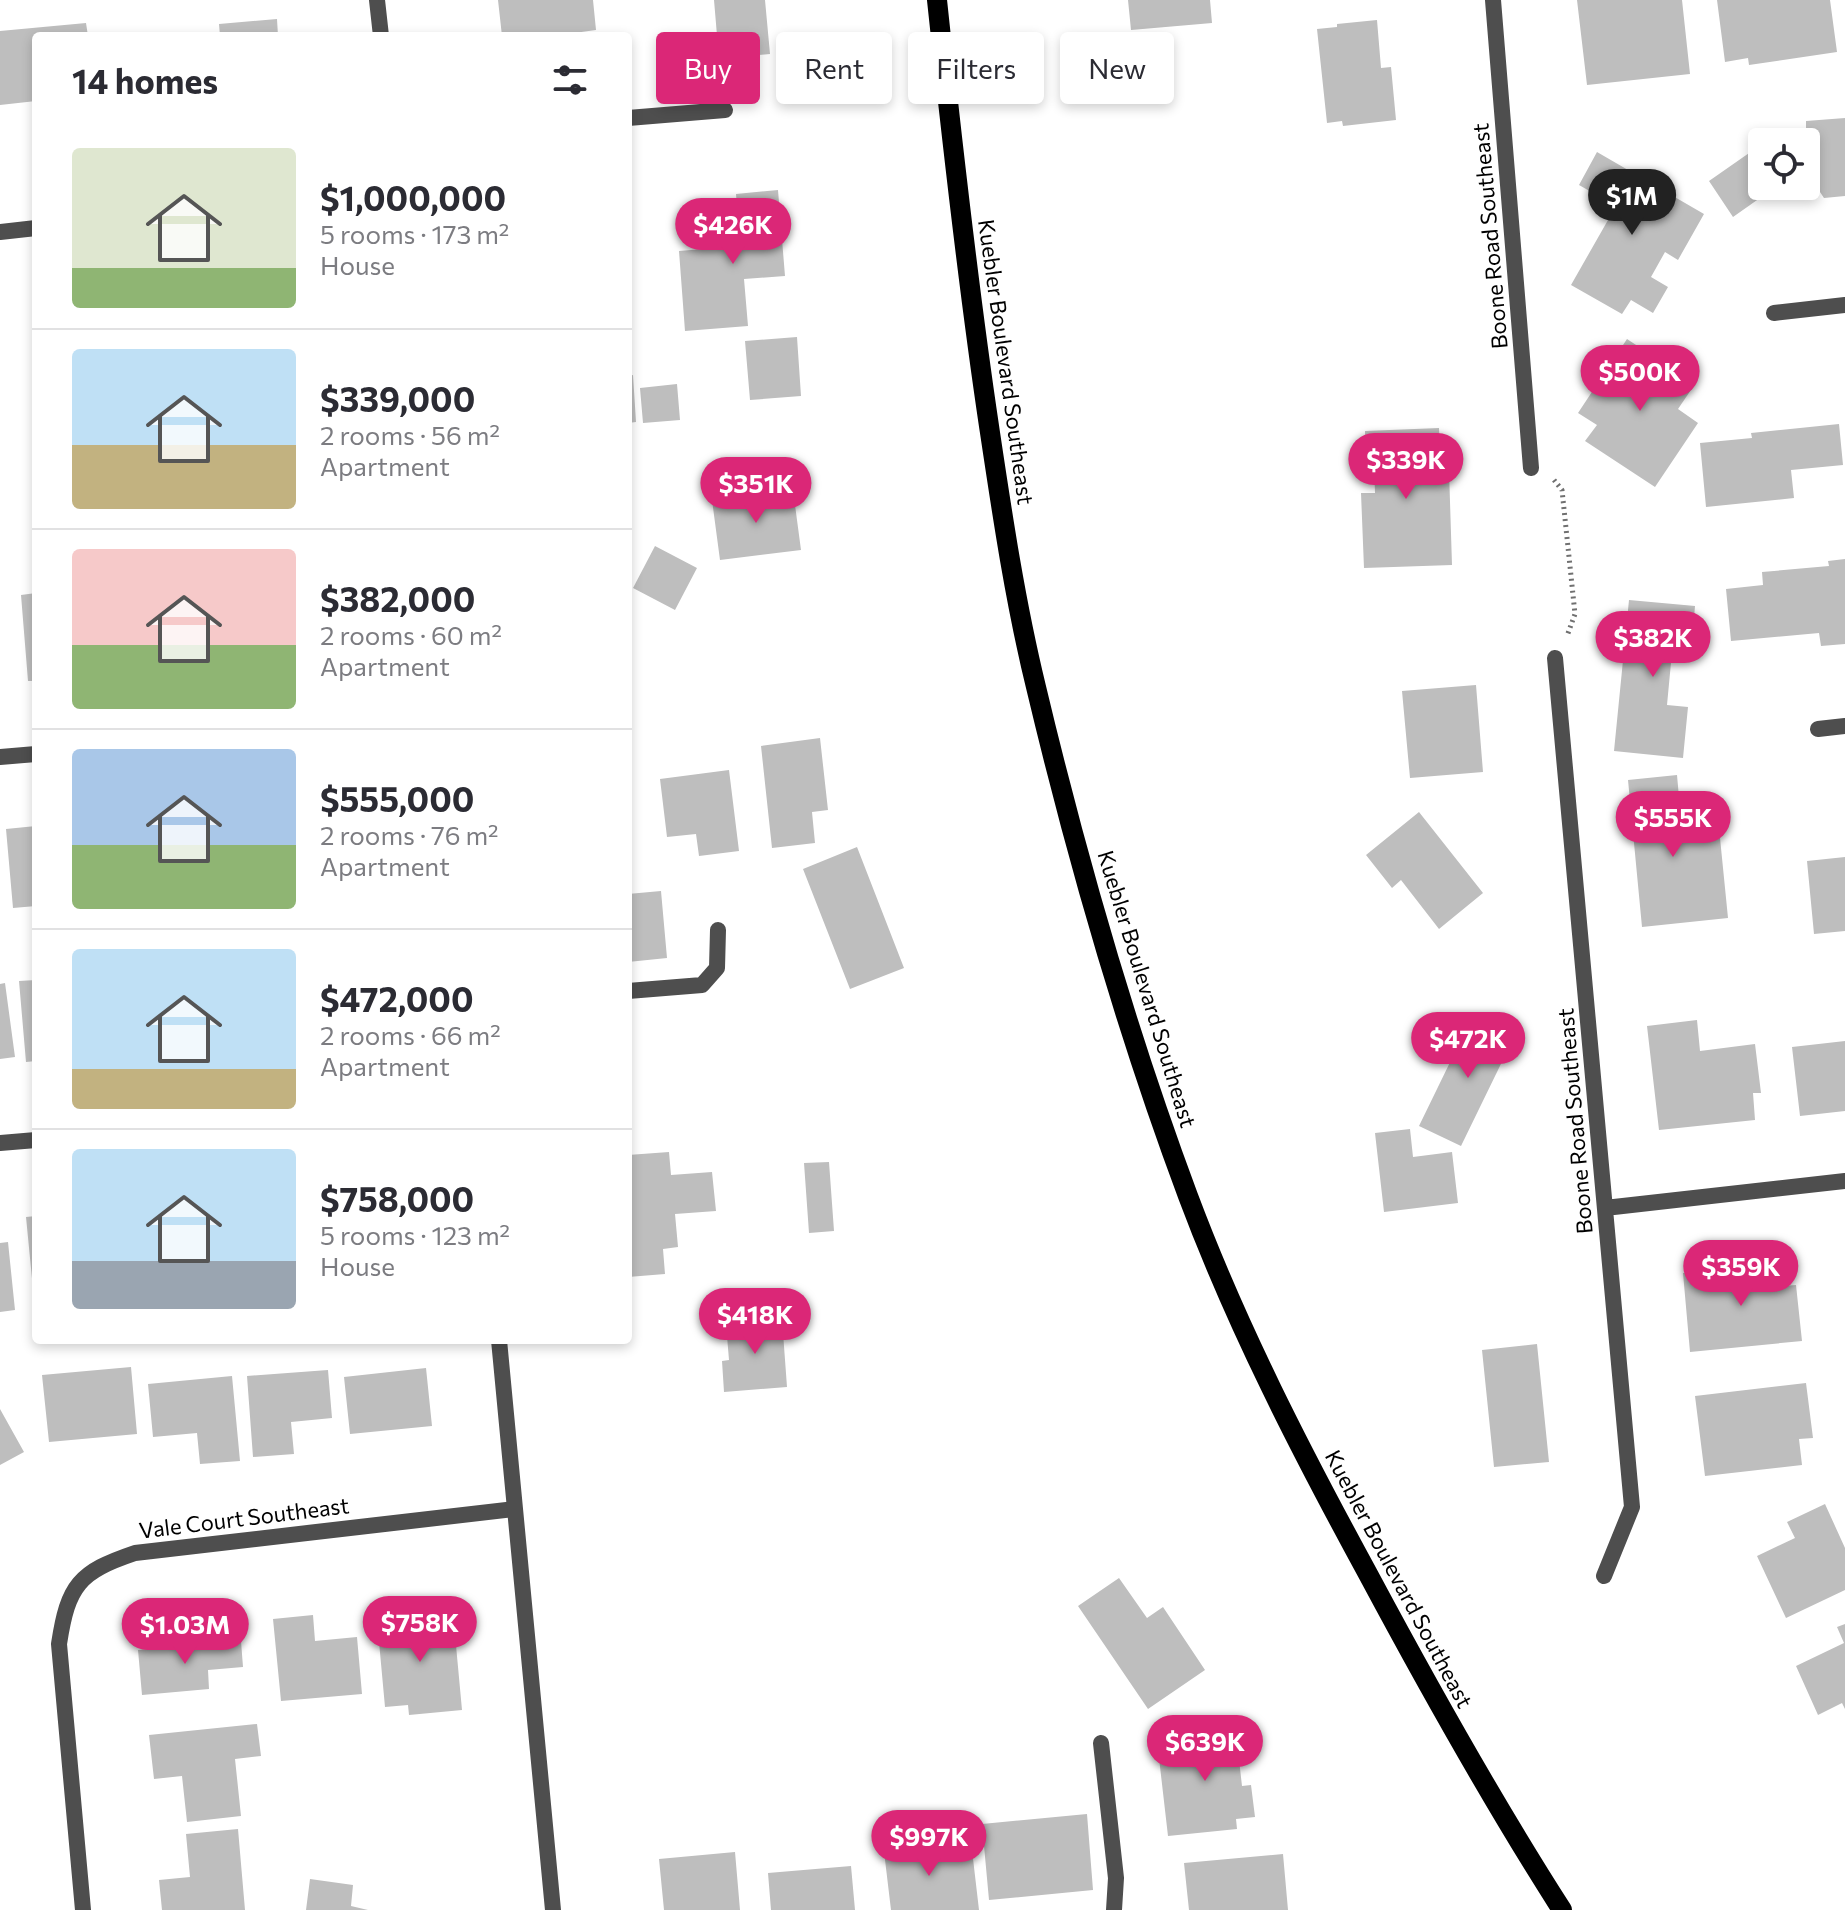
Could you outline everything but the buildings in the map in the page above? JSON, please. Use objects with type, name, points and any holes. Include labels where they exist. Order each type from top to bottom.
[{"type":"main road","name":"Kuebler Boulevard Southeast","points":[[937,0],[980,365],[1003,517],[1029,654],[1102,937],[1151,1090],[1189,1198],[1246,1336],[1319,1484],[1427,1683],[1562,1910]]},
{"type":"street","points":[[377,0],[381,32]]},
{"type":"street","name":"Boone Road Southeast","points":[[1493,0],[1531,468]]},
{"type":"street","points":[[632,118],[725,110]]},
{"type":"street","points":[[0,232],[32,228]]},
{"type":"street","points":[[1774,313],[1845,305]]},
{"type":"street","name":"Boone Road Southeast","points":[[1555,658],[1632,1507],[1604,1576]]},
{"type":"street","points":[[1818,729],[1845,726]]},
{"type":"street","points":[[0,757],[32,754]]},
{"type":"street","points":[[632,991],[702,985],[717,968],[718,930]]},
{"type":"street","points":[[0,1143],[32,1140]]},
{"type":"street","points":[[1605,1208],[1845,1181]]},
{"type":"street","points":[[499,1344],[553,1910]]},
{"type":"street","name":"Vale Court Southeast","points":[[83,1910],[59,1644],[64,1607],[82,1579],[106,1563],[135,1553],[514,1509]]},
{"type":"street","points":[[1101,1743],[1116,1878],[1114,1910]]},
{"type":"path","points":[[1531,468],[1555,480],[1562,490],[1575,620],[1555,658]]}]
